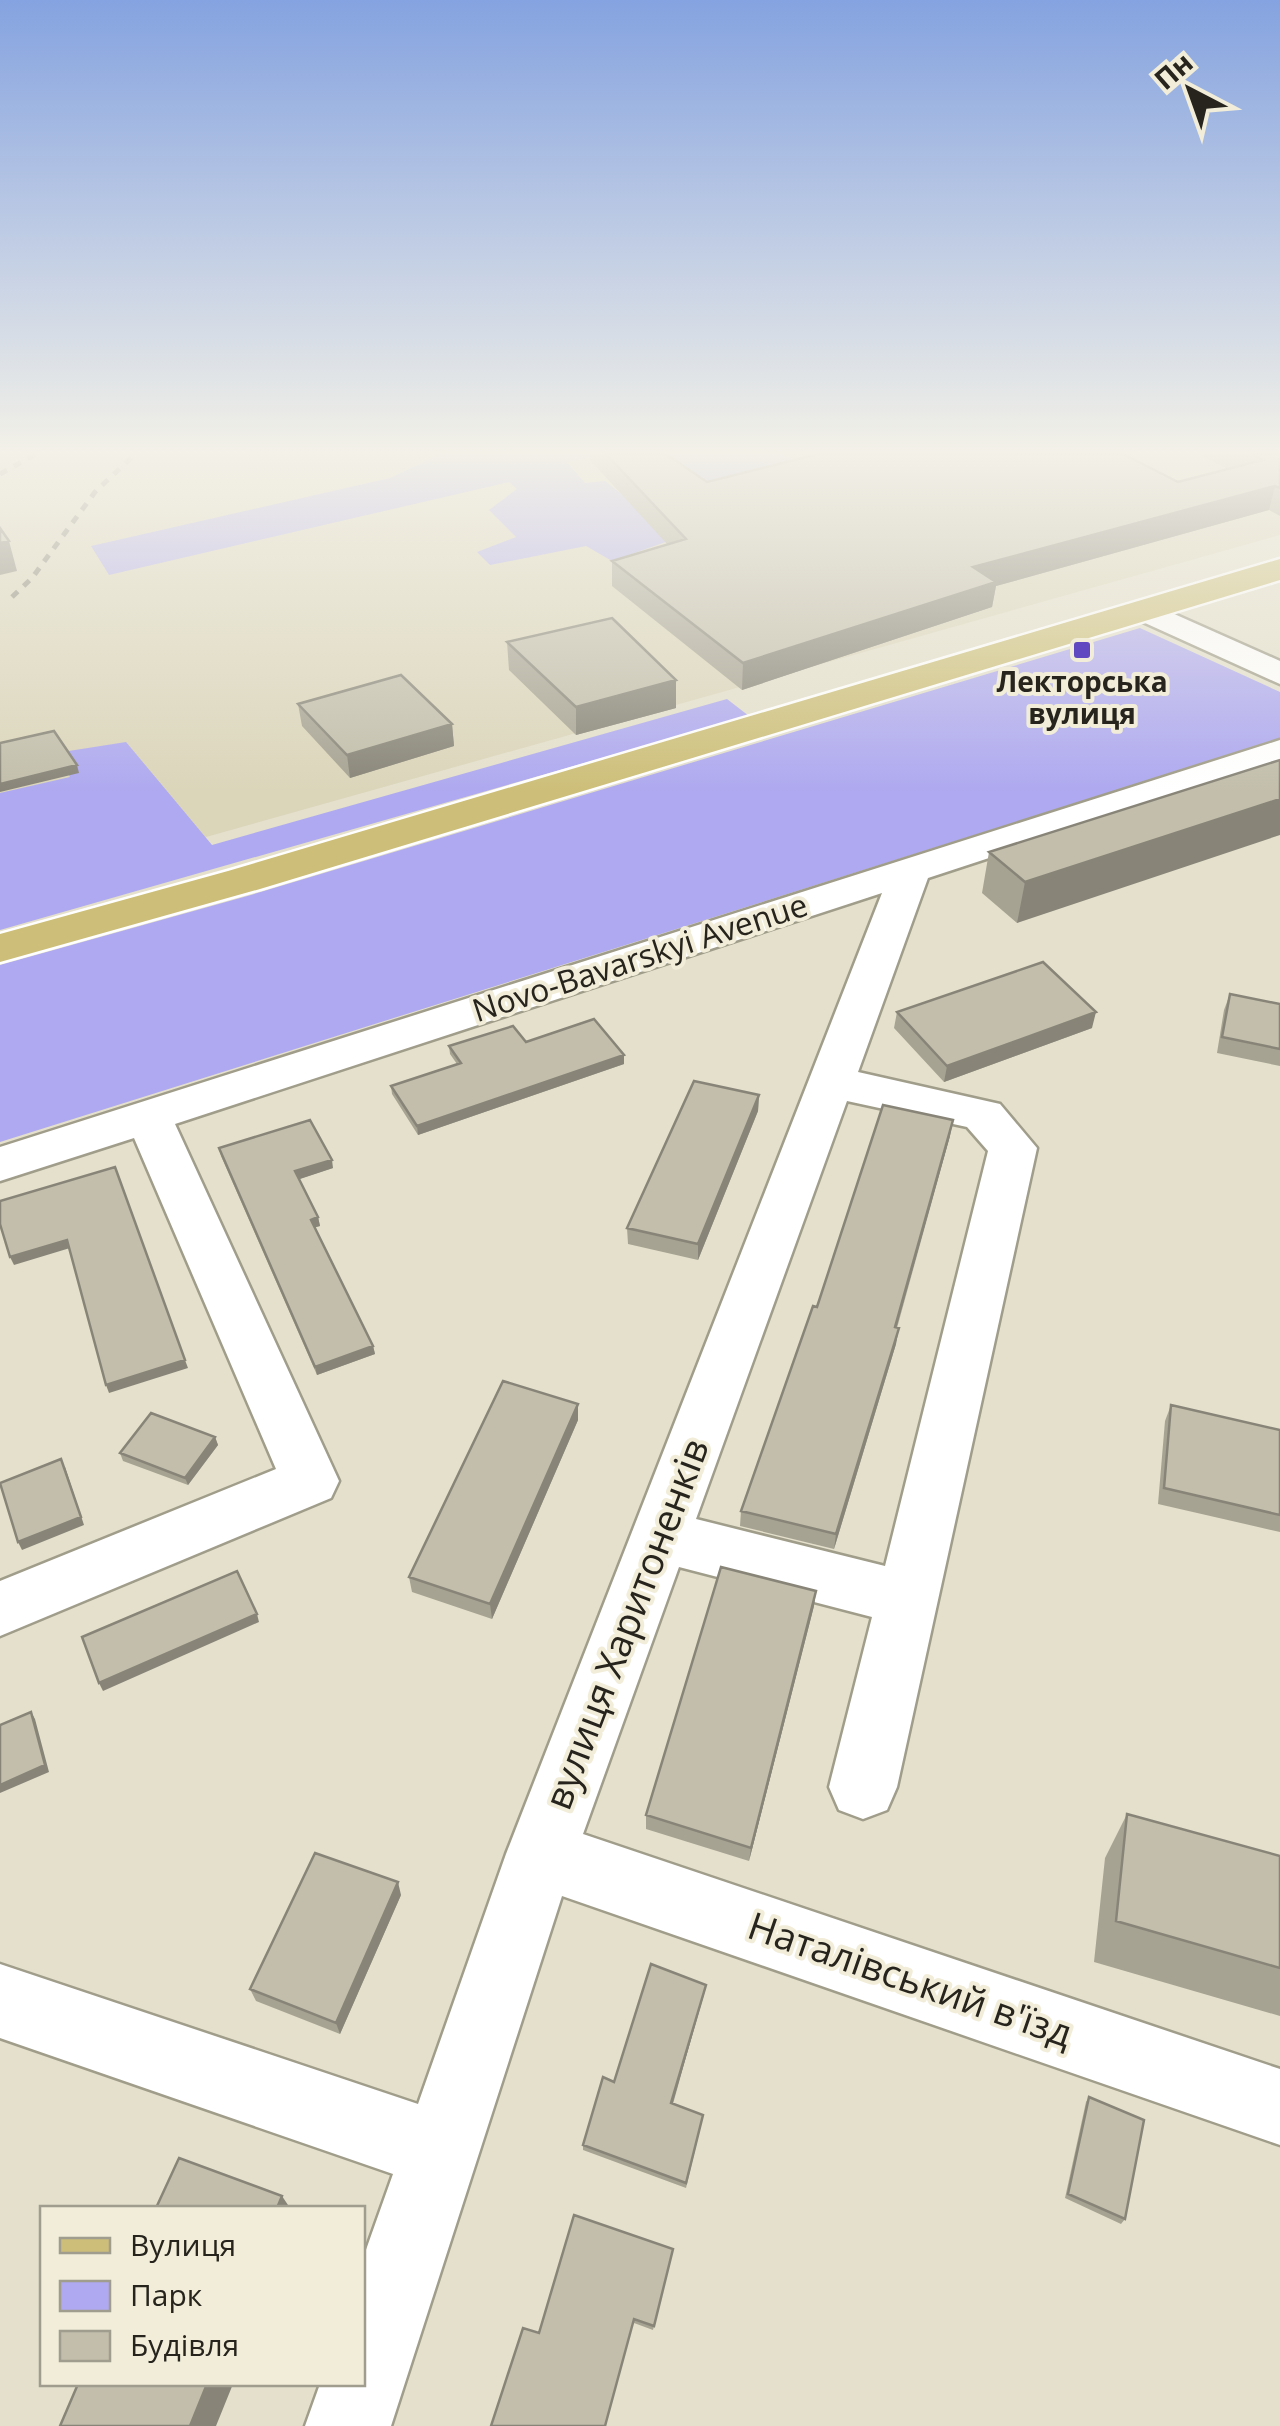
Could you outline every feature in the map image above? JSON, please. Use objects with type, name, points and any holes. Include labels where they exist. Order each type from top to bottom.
[{"type":"main road","points":[[0,948],[244,880],[1280,569]]},
{"type":"street","points":[[1145,610],[1280,674]]},
{"type":"street","name":"Novo-Bavarskyi Avenue","points":[[0,1164],[1280,752]]},
{"type":"street","name":"вулиця Харитоненків","points":[[365,2374],[541,1854],[910,872]]},
{"type":"street","points":[[831,1082],[984,1115],[1013,1148],[862,1786]]},
{"type":"street","points":[[0,1608],[310,1481],[148,1116]]},
{"type":"street","points":[[660,1536],[906,1598]]},
{"type":"street","name":"Наталівський в'їзд","points":[[541,1854],[1280,2107]]},
{"type":"street","points":[[0,2001],[441,2151]]},
{"type":"street","name":"вулиця Харитоненків","points":[[348,2426],[361,2386]]},
{"type":"shaded area","points":[[0,567],[1165,567],[0,895]]},
{"type":"green space","points":[[104,567],[142,567],[109,575]]},
{"type":"green space","points":[[1140,628],[1280,692],[1280,739],[0,1142],[0,965],[251,895]]},
{"type":"green space","points":[[727,699],[749,716],[0,930],[0,793],[70,777],[56,753],[126,742],[212,845]]},
{"type":"building","points":[[620,567],[973,567],[996,582],[743,663]]},
{"type":"building","points":[[612,618],[676,680],[576,707],[507,642]]},
{"type":"building","points":[[401,675],[452,724],[347,755],[298,704]]},
{"type":"building","points":[[54,731],[77,765],[0,784],[0,743]]},
{"type":"building","points":[[1280,760],[1280,799],[1025,882],[989,852]]},
{"type":"building","points":[[1043,962],[1096,1012],[947,1066],[897,1012]]},
{"type":"building","points":[[1230,994],[1280,1004],[1280,1049],[1222,1037]]},
{"type":"building","points":[[594,1019],[624,1055],[417,1126],[391,1086],[461,1063],[449,1046],[513,1026],[526,1042]]},
{"type":"building","points":[[694,1081],[759,1095],[698,1244],[627,1228]]},
{"type":"building","points":[[883,1105],[953,1120],[895,1327],[899,1328],[836,1534],[741,1511],[813,1306],[817,1307]]},
{"type":"building","points":[[310,1120],[332,1160],[295,1171],[318,1217],[311,1220],[373,1346],[315,1367],[219,1148]]},
{"type":"building","points":[[115,1167],[185,1360],[106,1385],[67,1240],[10,1257],[0,1224],[0,1201]]},
{"type":"building","points":[[503,1381],[578,1404],[490,1604],[409,1577]]},
{"type":"building","points":[[1171,1405],[1280,1430],[1280,1515],[1164,1488]]},
{"type":"building","points":[[151,1413],[215,1437],[185,1478],[120,1453]]},
{"type":"building","points":[[61,1459],[81,1517],[18,1542],[0,1483]]},
{"type":"building","points":[[721,1567],[816,1591],[751,1848],[646,1815]]},
{"type":"building","points":[[237,1571],[257,1614],[99,1683],[82,1637]]},
{"type":"building","points":[[31,1712],[45,1765],[0,1785],[0,1725]]},
{"type":"building","points":[[1127,1814],[1280,1856],[1280,1968],[1116,1921]]},
{"type":"building","points":[[315,1853],[398,1882],[336,2023],[250,1989]]},
{"type":"building","points":[[651,1964],[706,1985],[671,2103],[703,2115],[686,2183],[583,2145],[603,2077],[614,2082]]},
{"type":"building","points":[[1089,2097],[1144,2120],[1125,2219],[1068,2194]]},
{"type":"building","points":[[179,2158],[282,2196],[278,2206],[157,2206]]},
{"type":"building","points":[[574,2215],[673,2249],[654,2326],[634,2319],[605,2426],[491,2426],[523,2328],[539,2333]]},
{"type":"building","points":[[77,2386],[206,2386],[190,2426],[60,2426]]},
{"type":"railway","points":[[12,597],[40,567]]},
{"type":"place","name":"Лекторська вулиця","points":[[1082,650]]}]
